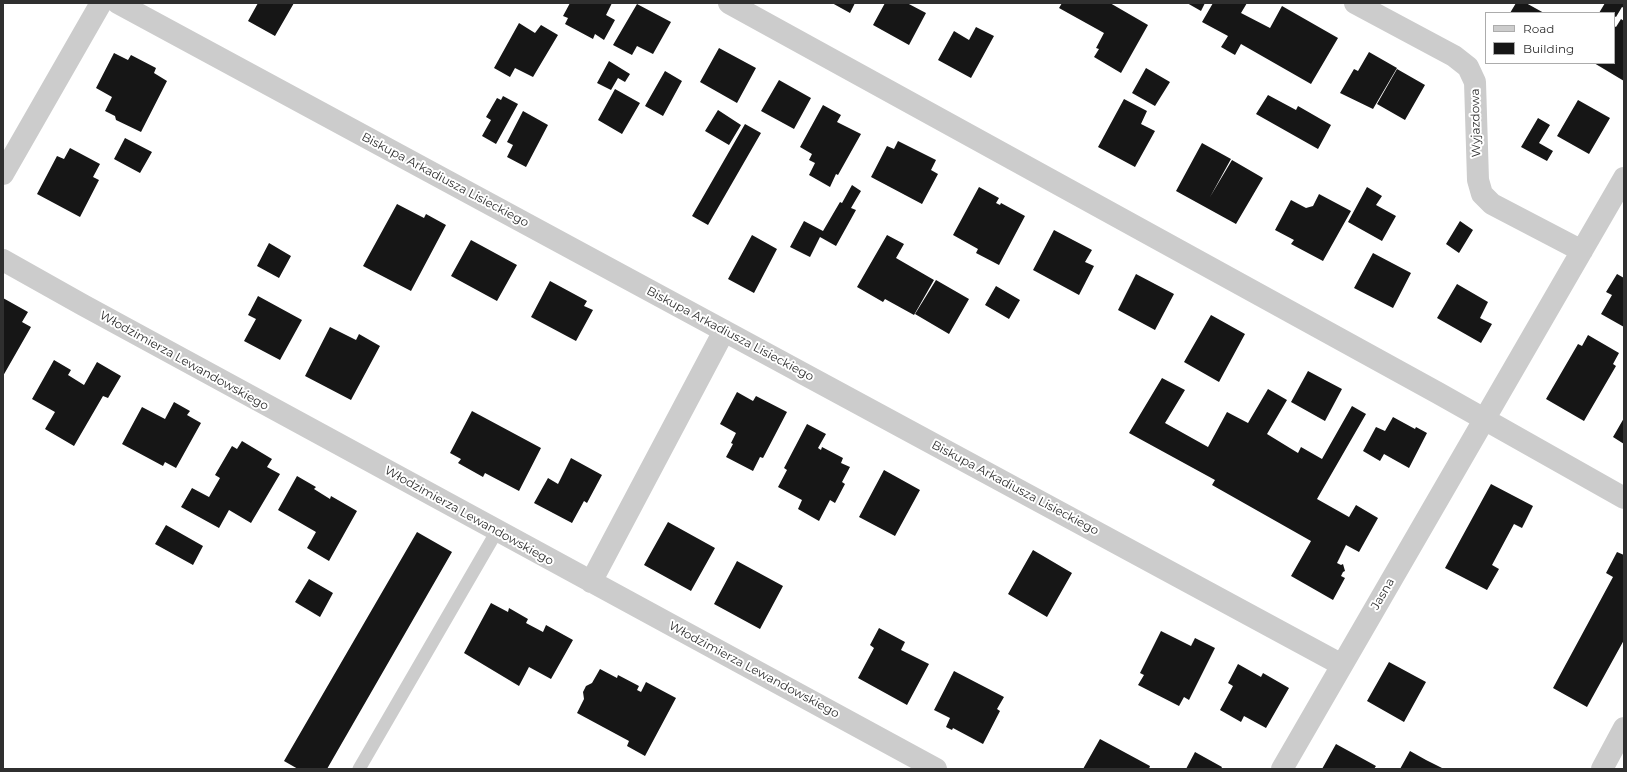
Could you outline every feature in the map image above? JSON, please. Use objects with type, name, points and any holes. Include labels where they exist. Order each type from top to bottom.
[{"type":"street","points":[[3,174],[101,3]]},
{"type":"street","name":"Biskupa Arkadiusza Lisieckiego","points":[[118,3],[1342,665]]},
{"type":"street","points":[[729,3],[1485,419],[1624,498]]},
{"type":"street","name":"Wyjazdowa","points":[[1355,3],[1454,56],[1468,67],[1476,82],[1478,180],[1482,194],[1492,204],[1582,251]]},
{"type":"street","name":"Jasna","points":[[1282,769],[1624,178]]},
{"type":"street","name":"Włodzimierza Lewandowskiego","points":[[3,260],[96,313],[936,769]]},
{"type":"street","points":[[591,582],[724,331]]},
{"type":"street","points":[[1602,769],[1624,728]]},
{"type":"lane","points":[[359,769],[497,531]]},
{"type":"building","points":[[258,3],[294,3],[275,36],[248,21]]},
{"type":"building","points":[[570,3],[612,3],[606,15],[615,20],[604,40],[595,34],[593,39],[565,24],[568,18],[563,16]]},
{"type":"building","points":[[832,3],[855,3],[850,13]]},
{"type":"building","points":[[885,3],[907,3],[926,13],[909,45],[873,25]]},
{"type":"building","points":[[1062,3],[1110,3],[1148,25],[1121,73],[1094,57],[1099,49],[1096,48],[1104,33],[1059,8]]},
{"type":"building","points":[[1187,3],[1205,3],[1201,11]]},
{"type":"building","points":[[1213,3],[1247,3],[1241,13],[1270,28],[1282,6],[1338,38],[1311,84],[1241,44],[1235,55],[1221,47],[1228,36],[1202,22]]},
{"type":"building","points":[[1516,3],[1526,3],[1542,12],[1511,12]]},
{"type":"building","points":[[1605,3],[1624,3],[1624,8],[1622,7],[1616,17],[1615,12],[1600,12]]},
{"type":"building","points":[[637,4],[671,22],[653,54],[637,46],[632,55],[613,45]]},
{"type":"building","points":[[1621,19],[1624,21],[1624,81],[1596,64],[1615,64],[1616,27]]},
{"type":"building","points":[[519,23],[535,33],[541,25],[558,35],[533,77],[515,68],[510,77],[494,68]]},
{"type":"building","points":[[976,27],[994,36],[971,78],[938,60],[954,31],[969,40]]},
{"type":"building","points":[[719,48],[756,68],[737,103],[700,82]]},
{"type":"building","points":[[1369,52],[1397,68],[1373,109],[1340,93],[1354,69],[1358,71]]},
{"type":"building","points":[[114,53],[128,60],[131,55],[156,68],[154,73],[167,81],[141,132],[116,120],[115,116],[105,111],[112,97],[96,88]]},
{"type":"building","points":[[609,61],[630,74],[625,82],[618,78],[611,90],[597,83]]},
{"type":"building","points":[[1146,68],[1170,82],[1155,106],[1132,93]]},
{"type":"building","points":[[1397,69],[1425,85],[1405,120],[1377,104]]},
{"type":"building","points":[[665,71],[682,81],[663,116],[645,106]]},
{"type":"building","points":[[779,80],[811,98],[794,129],[761,111]]},
{"type":"building","points":[[615,89],[640,103],[622,134],[598,120]]},
{"type":"building","points":[[1268,95],[1296,110],[1298,106],[1331,125],[1318,149],[1256,114]]},
{"type":"building","points":[[503,96],[518,104],[496,144],[482,136],[491,120],[486,117],[497,98],[501,100]]},
{"type":"building","points":[[1124,99],[1147,111],[1141,124],[1155,131],[1135,167],[1098,147]]},
{"type":"building","points":[[1578,100],[1610,118],[1589,154],[1557,136]]},
{"type":"building","points":[[823,105],[841,115],[837,122],[861,134],[838,175],[836,174],[830,187],[809,175],[815,163],[809,160],[812,154],[800,147]]},
{"type":"building","points":[[718,110],[741,125],[729,145],[705,131]]},
{"type":"building","points":[[523,111],[548,125],[526,167],[507,157],[513,145],[507,142]]},
{"type":"building","points":[[1538,118],[1550,125],[1539,143],[1553,151],[1547,161],[1521,147]]},
{"type":"building","points":[[745,124],[761,133],[708,225],[692,216]]},
{"type":"building","points":[[125,138],[152,152],[140,173],[114,159]]},
{"type":"building","points":[[898,141],[936,160],[931,170],[938,174],[922,204],[871,177],[887,146],[894,149]]},
{"type":"building","points":[[1202,143],[1231,159],[1210,197],[1232,160],[1263,178],[1236,224],[1176,191]]},
{"type":"building","points":[[70,148],[100,164],[93,177],[99,180],[80,217],[37,194],[57,156],[64,159]]},
{"type":"building","points":[[852,185],[861,191],[851,208],[856,210],[836,246],[820,237],[810,257],[790,247],[804,221],[823,231]]},
{"type":"building","points":[[979,187],[999,198],[996,203],[1000,205],[1001,203],[1025,216],[999,265],[976,253],[978,249],[953,235]]},
{"type":"building","points":[[1367,187],[1382,196],[1376,205],[1396,216],[1382,241],[1348,222]]},
{"type":"building","points":[[1319,194],[1351,211],[1323,261],[1291,244],[1294,240],[1275,230],[1291,200],[1306,208],[1313,206]]},
{"type":"building","points":[[397,204],[424,218],[426,214],[446,225],[411,291],[363,266]]},
{"type":"building","points":[[1460,221],[1473,230],[1459,253],[1446,244]]},
{"type":"building","points":[[1054,230],[1092,250],[1085,262],[1094,266],[1079,295],[1033,270]]},
{"type":"building","points":[[752,235],[777,249],[754,293],[728,279]]},
{"type":"building","points":[[887,235],[904,244],[896,258],[934,280],[914,315],[885,299],[883,302],[857,287]]},
{"type":"building","points":[[471,240],[517,265],[497,301],[451,276]]},
{"type":"building","points":[[269,243],[291,256],[279,278],[257,266]]},
{"type":"building","points":[[1373,253],[1411,273],[1393,308],[1354,288]]},
{"type":"building","points":[[1136,274],[1174,294],[1155,330],[1118,310]]},
{"type":"building","points":[[1617,274],[1624,278],[1624,327],[1601,314],[1612,295],[1606,292]]},
{"type":"building","points":[[936,280],[969,299],[949,334],[915,314]]},
{"type":"building","points":[[550,281],[587,301],[584,306],[593,310],[576,341],[531,317]]},
{"type":"building","points":[[1457,284],[1488,302],[1480,318],[1492,324],[1481,343],[1437,318]]},
{"type":"building","points":[[996,286],[1020,300],[1009,319],[985,305]]},
{"type":"building","points":[[258,296],[302,320],[280,360],[244,341],[256,319],[248,315]]},
{"type":"building","points":[[3,298],[28,312],[22,322],[31,327],[3,376]]},
{"type":"building","points":[[1211,315],[1245,334],[1219,382],[1184,362]]},
{"type":"building","points":[[330,327],[356,340],[359,334],[380,346],[351,400],[305,376]]},
{"type":"building","points":[[1588,335],[1619,353],[1613,364],[1616,366],[1584,421],[1546,399],[1578,344],[1582,346]]},
{"type":"building","points":[[54,360],[71,370],[68,375],[84,385],[97,362],[121,376],[108,398],[103,396],[74,446],[45,429],[55,412],[32,399]]},
{"type":"building","points":[[1308,371],[1342,389],[1325,421],[1291,402]]},
{"type":"building","points":[[1162,378],[1185,390],[1165,423],[1208,447],[1227,412],[1248,423],[1268,389],[1287,400],[1267,434],[1298,453],[1301,447],[1322,459],[1352,406],[1366,414],[1317,499],[1349,517],[1356,505],[1378,518],[1359,552],[1346,545],[1337,563],[1341,565],[1343,564],[1345,571],[1341,576],[1345,578],[1333,600],[1291,576],[1311,541],[1212,485],[1215,480],[1129,433]]},
{"type":"building","points":[[737,392],[753,401],[756,396],[787,412],[763,458],[760,457],[753,471],[726,457],[733,444],[731,443],[736,433],[720,424]]},
{"type":"building","points":[[174,402],[190,411],[187,415],[201,423],[176,468],[165,462],[163,466],[122,444],[142,407],[165,419]]},
{"type":"building","points":[[472,411],[541,448],[519,491],[485,473],[483,477],[458,463],[461,459],[450,453]]},
{"type":"building","points":[[1393,417],[1415,429],[1416,427],[1427,433],[1409,468],[1384,454],[1380,461],[1363,451],[1376,427],[1385,431]]},
{"type":"building","points":[[1624,418],[1624,444],[1613,437]]},
{"type":"building","points":[[807,424],[826,434],[818,448],[821,450],[822,447],[843,458],[841,463],[850,467],[842,482],[845,484],[835,503],[830,500],[819,521],[798,509],[802,500],[778,487],[787,470],[784,468]]},
{"type":"building","points":[[242,441],[272,459],[267,467],[280,474],[251,523],[229,510],[219,528],[181,507],[192,488],[209,497],[220,478],[215,475],[232,446],[237,449]]},
{"type":"building","points":[[571,458],[602,475],[587,503],[584,501],[572,523],[534,503],[548,478],[558,484]]},
{"type":"building","points":[[884,470],[920,490],[895,536],[859,517]]},
{"type":"building","points":[[297,476],[316,487],[314,489],[330,499],[331,496],[357,511],[329,561],[307,548],[316,532],[278,510]]},
{"type":"building","points":[[1491,484],[1533,506],[1522,528],[1514,524],[1492,565],[1499,569],[1487,590],[1445,568]]},
{"type":"building","points":[[668,522],[715,548],[691,591],[644,565]]},
{"type":"building","points":[[166,525],[203,546],[193,565],[155,544]]},
{"type":"building","points":[[417,532],[452,552],[327,769],[298,769],[284,761]]},
{"type":"building","points":[[1033,550],[1072,573],[1047,617],[1008,594]]},
{"type":"building","points":[[1617,552],[1624,555],[1624,640],[1587,707],[1553,688],[1613,577],[1606,573]]},
{"type":"building","points":[[737,561],[783,586],[760,629],[714,604]]},
{"type":"building","points":[[309,579],[333,593],[320,617],[295,602]]},
{"type":"building","points":[[491,603],[508,612],[509,608],[528,619],[526,623],[543,632],[546,625],[573,640],[551,679],[529,667],[519,686],[464,653]]},
{"type":"building","points":[[879,628],[905,642],[901,650],[929,664],[907,705],[858,678],[874,648],[870,645]]},
{"type":"building","points":[[1161,631],[1191,646],[1195,638],[1215,648],[1189,700],[1184,697],[1179,706],[1138,685],[1144,675],[1140,673]]},
{"type":"building","points":[[1389,662],[1426,682],[1404,722],[1367,701]]},
{"type":"building","points":[[1238,664],[1261,677],[1263,673],[1289,688],[1266,728],[1244,716],[1241,722],[1220,710],[1233,686],[1228,683]]},
{"type":"building","points":[[600,669],[617,678],[618,675],[639,686],[637,690],[641,692],[646,682],[676,698],[645,756],[627,746],[629,741],[577,713],[584,699],[583,692],[586,686],[592,683]]},
{"type":"building","points":[[954,671],[1004,697],[997,709],[1000,711],[983,744],[953,728],[952,730],[946,727],[950,718],[934,710]]},
{"type":"building","points":[[1100,739],[1150,766],[1149,769],[1083,769]]},
{"type":"building","points":[[1336,744],[1376,766],[1374,769],[1322,769]]},
{"type":"building","points":[[1410,751],[1426,760],[1444,769],[1400,769]]},
{"type":"building","points":[[1195,752],[1222,767],[1221,769],[1186,769]]}]
